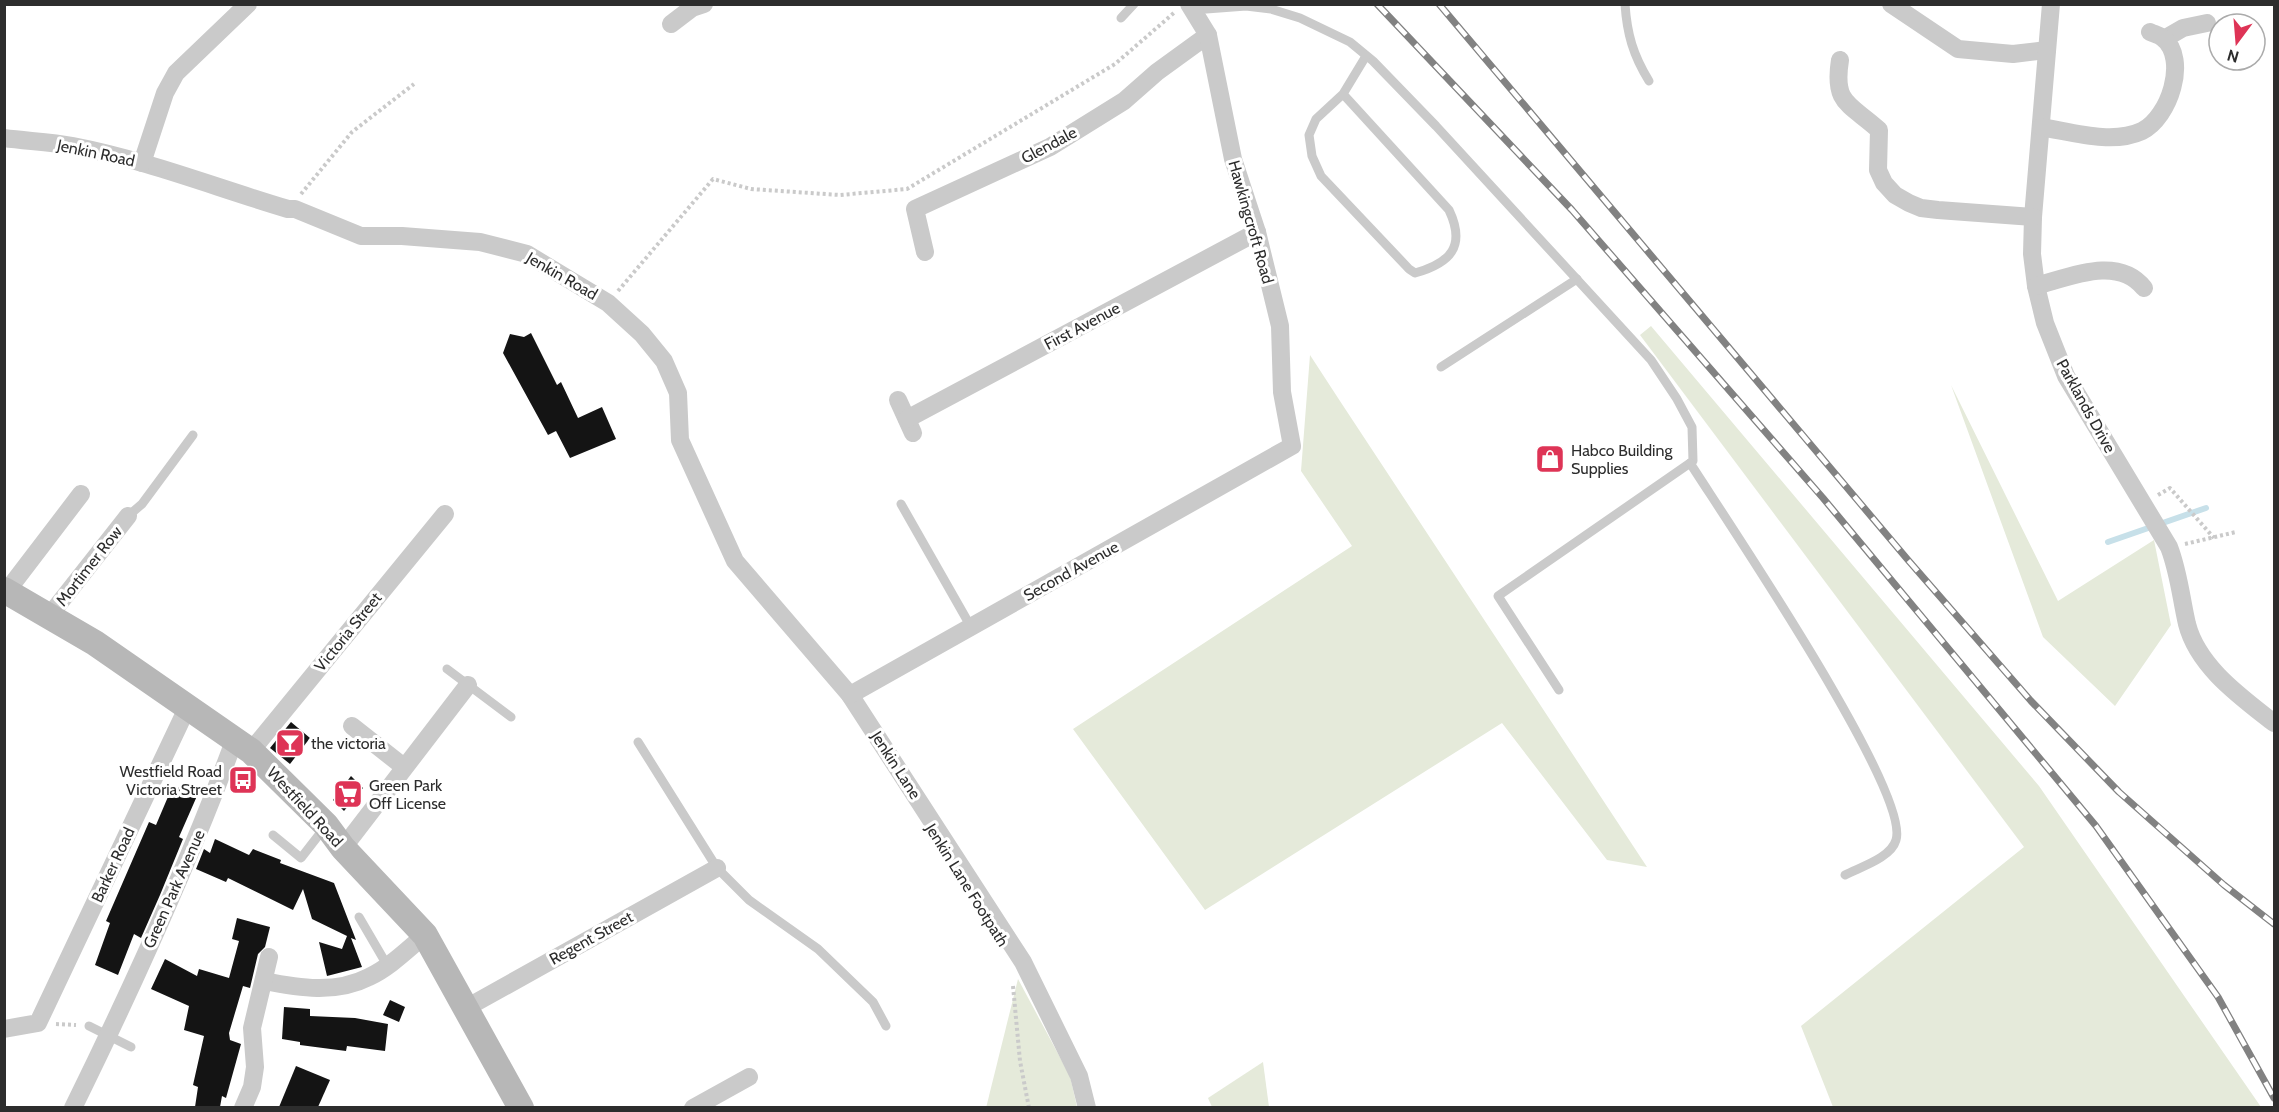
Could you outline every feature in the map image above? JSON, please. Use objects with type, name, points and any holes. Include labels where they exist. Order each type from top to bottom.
[{"type":"main road","name":"Westfield Road","points":[[6,591],[50,615],[189,706],[242,746],[326,825],[343,848],[425,935],[521,1107]]},
{"type":"street","points":[[142,163],[165,93],[176,73],[248,4]]},
{"type":"street","points":[[1891,4],[1958,49],[2013,54],[2047,50]]},
{"type":"street","name":"Parklands Drive","points":[[2051,4],[2033,217],[2032,254],[2036,286],[2045,323],[2066,375],[2144,501],[2169,547],[2178,571],[2187,624],[2196,648],[2217,674],[2274,723]]},
{"type":"street","points":[[672,24],[696,6]]},
{"type":"street","name":"Hawkingcroft Road","points":[[1189,6],[1208,35],[1233,159],[1257,232],[1280,327],[1282,392],[1292,446]]},
{"type":"street","points":[[2041,127],[2109,137],[2144,130],[2167,106],[2172,90],[2174,74],[2172,55],[2157,35],[2207,23]]},
{"type":"street","name":"Glendale","points":[[925,252],[915,209],[1050,147],[1124,101],[1157,72],[1208,35]]},
{"type":"street","points":[[1840,60],[1837,83],[1840,94],[1879,130],[1878,170],[1884,183],[1896,195],[1922,208],[2033,217]]},
{"type":"street","name":"Jenkin Road","points":[[4,138],[72,146],[142,163],[288,209],[295,208],[361,236],[402,236],[480,242],[527,254],[608,303],[642,334],[664,361],[678,393],[680,440]]},
{"type":"street","name":"First Avenue","points":[[898,400],[910,426],[1257,232]]},
{"type":"street","points":[[2036,286],[2083,273],[2110,270],[2136,279],[2144,288]]},
{"type":"street","name":"Jenkin Lane","points":[[680,440],[735,561],[850,695],[1023,962],[1079,1076],[1087,1107]]},
{"type":"street","name":"Second Avenue","points":[[850,695],[1292,446]]},
{"type":"street","points":[[6,591],[81,494]]},
{"type":"street","name":"Victoria Street","points":[[242,746],[445,514]]},
{"type":"street","name":"Mortimer Row","points":[[50,615],[128,516]]},
{"type":"street","points":[[343,848],[468,685]]},
{"type":"street","name":"Barker Road","points":[[38,1023],[189,706]]},
{"type":"street","points":[[352,726],[404,767]]},
{"type":"street","name":"Green Park Avenue","points":[[73,1107],[109,1036],[202,827],[242,746]]},
{"type":"street","name":"Regent Street","points":[[466,1008],[717,868]]},
{"type":"street","points":[[264,981],[322,989],[370,977],[425,935]]},
{"type":"street","points":[[243,1107],[252,1087],[255,1067],[252,1028],[269,957]]},
{"type":"street","points":[[4,1029],[38,1023]]},
{"type":"street","points":[[693,1107],[749,1077]]},
{"type":"lane","points":[[1121,18],[1134,4]]},
{"type":"lane","points":[[1625,4],[1627,33],[1632,50],[1649,81]]},
{"type":"lane","points":[[1189,6],[1246,6],[1271,9],[1300,18],[1350,42],[1436,126],[1577,279],[1651,360],[1677,399],[1692,427],[1693,461],[1498,596],[1559,690]]},
{"type":"lane","points":[[1343,94],[1449,210],[1457,228],[1457,244],[1441,263],[1415,273],[1408,269],[1321,176],[1312,156],[1309,135],[1316,119],[1343,94],[1366,56]]},
{"type":"lane","points":[[1441,367],[1577,279]]},
{"type":"lane","points":[[128,516],[142,504],[193,435]]},
{"type":"lane","points":[[1690,463],[1836,696],[1880,776],[1893,809],[1898,826],[1893,846],[1888,853],[1845,875]]},
{"type":"lane","points":[[901,504],[971,627]]},
{"type":"lane","points":[[447,669],[511,717]]},
{"type":"lane","points":[[638,742],[717,868],[749,900],[818,949],[873,1002],[885,1026]]},
{"type":"lane","points":[[273,835],[302,858],[326,825]]},
{"type":"lane","points":[[359,917],[387,965]]},
{"type":"lane","points":[[89,1026],[130,1047]]},
{"type":"path","points":[[608,303],[713,179],[751,189],[840,195],[907,189],[1115,64],[1189,6]]},
{"type":"path","points":[[288,209],[352,132],[414,84]]},
{"type":"path","points":[[2144,501],[2170,488],[2214,538]]},
{"type":"path","points":[[2169,547],[2236,532]]},
{"type":"path","points":[[1013,982],[1020,1060],[1029,1107]]},
{"type":"path","points":[[38,1023],[89,1026]]},
{"type":"green space","points":[[1651,326],[2039,786],[2261,1107],[1833,1107],[1801,1026],[2024,847],[1640,335]]},
{"type":"green space","points":[[1310,355],[1647,867],[1607,860],[1502,723],[1205,910],[1073,729],[1352,546],[1301,471]]},
{"type":"green space","points":[[1951,385],[2058,601],[2154,540],[2171,625],[2115,706],[2043,637]]},
{"type":"green space","points":[[1018,979],[1070,1076],[1077,1107],[986,1108]]},
{"type":"green space","points":[[1263,1062],[1269,1107],[1212,1107],[1208,1098]]},
{"type":"building","points":[[531,333],[557,385],[561,382],[578,418],[602,407],[616,439],[570,458],[556,431],[548,435],[503,353],[510,334],[524,337]]},
{"type":"building","name":"the victoria","points":[[291,722],[310,738],[290,764],[270,748]]},
{"type":"building","name":"Green Park Off License","points":[[351,776],[363,788],[344,811],[333,800]]},
{"type":"building","points":[[173,785],[197,796],[179,837],[183,839],[160,895],[141,938],[134,934],[118,975],[95,965],[110,923],[106,921],[149,822],[156,825]]},
{"type":"building","points":[[215,839],[249,855],[253,849],[281,860],[280,863],[334,883],[356,940],[351,938],[362,967],[327,976],[319,942],[342,949],[347,936],[312,919],[303,889],[293,910],[228,878],[226,882],[196,869],[204,849],[210,853]]},
{"type":"building","points":[[237,918],[270,927],[265,947],[258,954],[250,988],[243,986],[229,1033],[230,1040],[241,1044],[226,1098],[222,1096],[220,1107],[195,1107],[198,1087],[193,1085],[204,1036],[184,1030],[189,1006],[151,989],[165,959],[197,976],[199,969],[229,978],[239,941],[232,939]]},
{"type":"building","points":[[390,1000],[405,1007],[399,1022],[383,1015]]},
{"type":"building","points":[[284,1007],[310,1009],[310,1016],[355,1018],[388,1024],[385,1051],[347,1046],[346,1051],[300,1045],[300,1042],[282,1039]]},
{"type":"building","points":[[296,1066],[330,1080],[318,1107],[279,1107]]},
{"type":"waterway","points":[[2108,542],[2206,508]]},
{"type":"railway","points":[[1377,4],[1572,210],[1823,498],[2096,826],[2218,997],[2274,1098]]},
{"type":"railway","points":[[1439,4],[1908,560],[2031,701],[2119,792],[2224,885],[2274,924]]},
{"type":"place","name":"Habco Building Supplies","points":[[1550,459]]},
{"type":"place","name":"the victoria","points":[[290,743]]},
{"type":"place","name":"Westfield Road Victoria Street","points":[[243,780]]},
{"type":"place","name":"Green Park Off License","points":[[348,794]]}]
